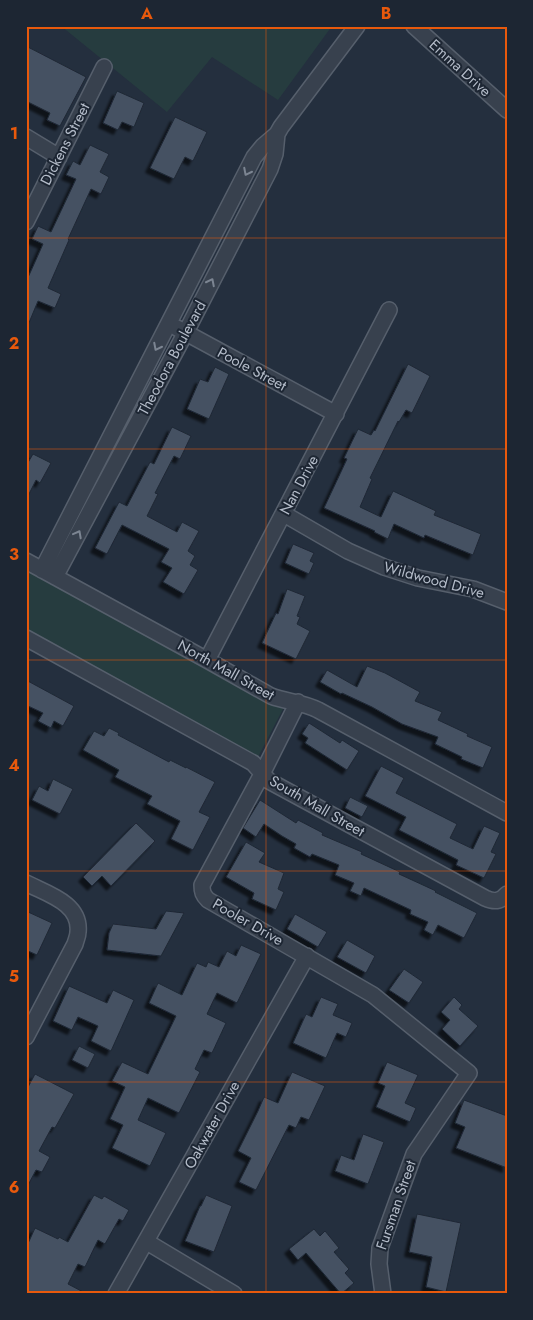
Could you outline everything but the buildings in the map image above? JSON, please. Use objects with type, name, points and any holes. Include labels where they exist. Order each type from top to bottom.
[{"type":"street","name":"Theodora Boulevard","points":[[49,574],[169,323],[254,157],[277,134],[357,26]]},
{"type":"street","name":"Emma Drive","points":[[414,26],[507,110]]},
{"type":"street","name":"Dickens Street","points":[[26,222],[104,67]]},
{"type":"street","name":"Theodora Boulevard","points":[[49,574],[186,332],[270,169],[275,154],[277,134]]},
{"type":"street","points":[[26,137],[59,157]]},
{"type":"street","name":"Nan Drive","points":[[207,660],[389,310]]},
{"type":"street","name":"Poole Street","points":[[169,323],[336,414]]},
{"type":"street","name":"Wildwood Drive","points":[[284,514],[348,551],[384,568],[418,578],[473,589],[507,602]]},
{"type":"street","name":"North Mall Street","points":[[26,562],[271,696],[310,706],[507,814]]},
{"type":"street","name":"South Mall Street","points":[[26,638],[253,763],[269,781],[485,898],[494,901],[503,899],[507,894]]},
{"type":"street","name":"Pooler Drive","points":[[298,702],[262,774],[202,885],[202,892],[208,900],[373,995],[469,1073]]},
{"type":"street","points":[[26,883],[67,905],[77,921],[78,932],[75,944],[26,1037]]},
{"type":"street","name":"Oakwater Drive","points":[[116,1294],[307,956]]},
{"type":"street","name":"Fursman Street","points":[[383,1294],[378,1264],[380,1248],[414,1154],[469,1073]]},
{"type":"street","points":[[147,1242],[234,1294]]},
{"type":"green space","points":[[61,26],[332,26],[278,100],[212,57],[167,112]]},
{"type":"green space","points":[[26,569],[283,709],[258,757],[26,631]]}]
